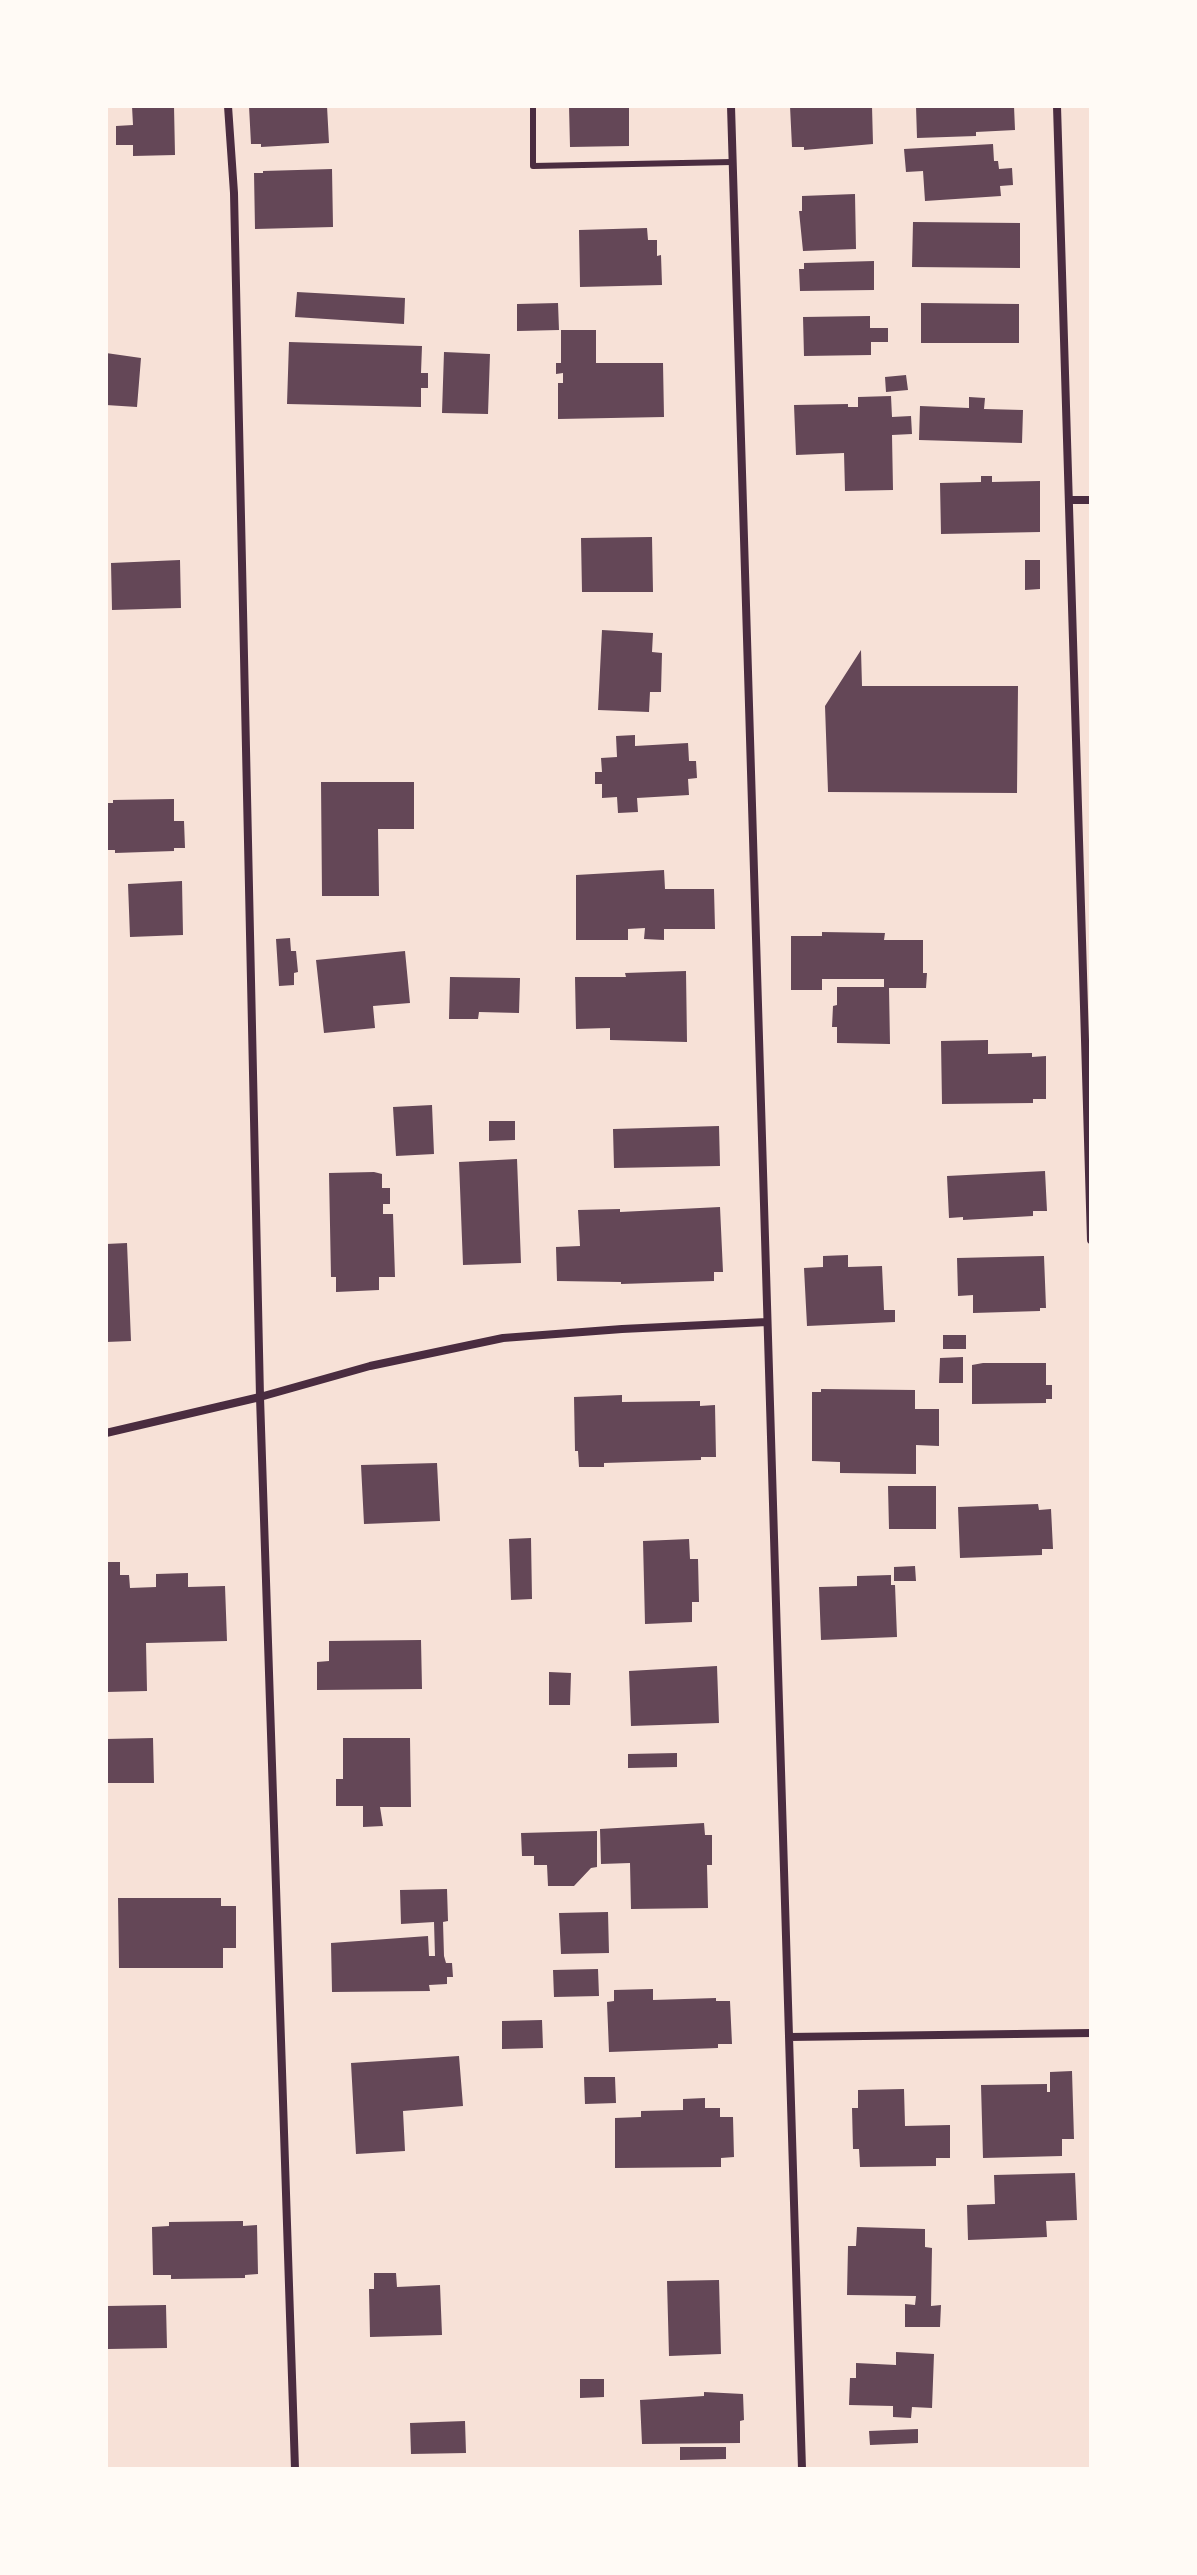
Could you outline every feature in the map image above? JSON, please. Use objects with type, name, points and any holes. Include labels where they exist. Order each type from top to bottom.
[{"type":"street","points":[[228,106],[235,240],[260,1397],[295,2469]]},
{"type":"street","points":[[731,106],[802,2469]]},
{"type":"street","points":[[1057,106],[1091,1240]]},
{"type":"street","points":[[1070,500],[1091,500]]},
{"type":"street","points":[[106,1433],[260,1397],[370,1366],[503,1338],[767,1322]]},
{"type":"street","points":[[789,2037],[1091,2033]]},
{"type":"lane","points":[[533,106],[533,166],[732,162]]},
{"type":"building","points":[[132,106],[174,106],[175,155],[133,156],[133,145],[116,145],[116,126],[133,125]]},
{"type":"building","points":[[249,106],[327,106],[329,143],[261,147],[261,144],[251,144]]},
{"type":"building","points":[[569,106],[629,106],[629,146],[570,147]]},
{"type":"building","points":[[790,106],[872,106],[873,144],[804,150],[804,147],[792,147]]},
{"type":"building","points":[[916,106],[1014,106],[1015,130],[976,132],[976,136],[917,138]]},
{"type":"building","points":[[993,144],[994,161],[998,161],[999,169],[1012,168],[1013,185],[1000,186],[1001,196],[925,201],[923,171],[906,172],[904,149]]},
{"type":"building","points":[[332,169],[333,227],[255,229],[254,173]]},
{"type":"building","points":[[855,194],[856,249],[803,251],[799,211],[802,211],[802,196]]},
{"type":"building","points":[[913,222],[1020,223],[1020,268],[912,267]]},
{"type":"building","points":[[647,228],[648,240],[657,240],[657,256],[661,255],[662,285],[580,287],[579,230]]},
{"type":"building","points":[[874,261],[874,290],[800,291],[799,269],[804,269],[804,263]]},
{"type":"building","points":[[297,292],[405,298],[404,324],[295,317]]},
{"type":"building","points":[[558,303],[559,330],[517,331],[517,304]]},
{"type":"building","points":[[921,303],[1019,304],[1019,343],[921,343]]},
{"type":"building","points":[[870,316],[870,328],[888,328],[888,342],[871,342],[871,355],[804,356],[803,317]]},
{"type":"building","points":[[561,330],[596,330],[596,363],[663,363],[664,417],[558,419],[558,383],[563,383],[563,373],[556,374],[556,363],[561,363]]},
{"type":"building","points":[[289,342],[422,346],[421,373],[428,373],[428,388],[421,388],[421,407],[287,404]]},
{"type":"building","points":[[444,352],[490,354],[488,414],[442,413]]},
{"type":"building","points":[[106,353],[141,358],[137,407],[106,405]]},
{"type":"building","points":[[906,375],[908,390],[886,392],[885,377]]},
{"type":"building","points":[[891,396],[892,417],[911,416],[912,434],[892,435],[893,490],[845,491],[844,453],[796,455],[794,405],[848,404],[848,407],[858,407],[858,397]]},
{"type":"building","points":[[969,397],[985,398],[984,409],[1023,410],[1022,443],[919,440],[920,406],[969,408]]},
{"type":"building","points":[[981,476],[992,476],[992,482],[1040,481],[1040,532],[941,534],[940,483],[981,482]]},
{"type":"building","points":[[652,537],[653,592],[582,592],[581,538]]},
{"type":"building","points":[[180,560],[181,608],[112,610],[111,563]]},
{"type":"building","points":[[1025,560],[1040,560],[1040,589],[1025,590]]},
{"type":"building","points":[[602,630],[653,633],[652,652],[662,653],[661,692],[650,692],[649,712],[598,710]]},
{"type":"building","points":[[861,650],[862,686],[1018,686],[1017,793],[828,792],[825,706]]},
{"type":"building","points":[[635,735],[635,746],[688,743],[689,761],[696,761],[697,778],[688,779],[689,795],[637,798],[638,812],[618,813],[617,797],[602,798],[602,784],[595,784],[595,772],[602,772],[601,758],[617,757],[616,736]]},
{"type":"building","points":[[321,782],[414,782],[414,829],[378,829],[379,896],[322,896]]},
{"type":"building","points":[[174,799],[174,821],[184,821],[185,848],[115,853],[115,850],[106,850],[106,803],[113,803],[113,800]]},
{"type":"building","points":[[664,870],[665,889],[714,889],[715,929],[664,929],[664,940],[644,939],[645,928],[628,929],[628,940],[576,940],[576,875]]},
{"type":"building","points":[[182,881],[183,935],[130,937],[128,884]]},
{"type":"building","points":[[822,932],[885,933],[884,940],[923,940],[926,988],[889,988],[890,1044],[837,1043],[837,1027],[832,1027],[837,987],[884,987],[884,979],[822,979],[822,990],[791,990],[791,936],[822,936]]},
{"type":"building","points":[[290,938],[291,951],[296,951],[298,972],[294,973],[294,985],[279,986],[276,939]]},
{"type":"building","points":[[405,951],[410,1003],[373,1006],[375,1028],[324,1033],[316,960]]},
{"type":"building","points":[[686,971],[687,1042],[610,1040],[610,1028],[576,1029],[575,977],[626,977],[625,973]]},
{"type":"building","points":[[450,977],[520,978],[519,1013],[479,1012],[478,1019],[449,1019]]},
{"type":"building","points":[[988,1040],[988,1054],[1032,1053],[1032,1057],[1046,1056],[1046,1099],[1033,1099],[1033,1103],[942,1104],[941,1041]]},
{"type":"building","points":[[432,1105],[434,1154],[396,1156],[393,1107]]},
{"type":"building","points":[[489,1121],[515,1121],[515,1140],[489,1141]]},
{"type":"building","points":[[719,1126],[720,1166],[614,1168],[613,1129]]},
{"type":"building","points":[[517,1159],[521,1263],[463,1265],[459,1162]]},
{"type":"building","points":[[1045,1171],[1047,1211],[1033,1211],[1033,1216],[949,1218],[947,1176]]},
{"type":"building","points":[[329,1173],[382,1174],[382,1188],[390,1188],[390,1204],[383,1204],[383,1214],[393,1214],[395,1277],[379,1277],[379,1290],[336,1292],[336,1277],[331,1277]]},
{"type":"building","points":[[720,1207],[723,1272],[714,1272],[714,1281],[621,1284],[557,1281],[556,1247],[580,1246],[578,1210],[620,1209],[620,1212]]},
{"type":"building","points":[[127,1243],[131,1341],[106,1342],[106,1244]]},
{"type":"building","points":[[848,1255],[848,1267],[882,1266],[884,1310],[895,1310],[895,1322],[807,1326],[804,1268],[823,1267],[823,1256]]},
{"type":"building","points":[[1044,1256],[1046,1308],[1040,1308],[1040,1311],[973,1313],[973,1295],[958,1296],[957,1258]]},
{"type":"building","points":[[943,1335],[966,1335],[966,1349],[943,1349]]},
{"type":"building","points":[[963,1357],[963,1383],[939,1383],[940,1358]]},
{"type":"building","points":[[1046,1363],[1046,1385],[1052,1385],[1052,1399],[1046,1399],[1046,1403],[972,1404],[972,1365]]},
{"type":"building","points":[[821,1389],[915,1390],[915,1409],[939,1409],[939,1446],[916,1445],[916,1474],[840,1473],[840,1462],[812,1461],[812,1392],[821,1392]]},
{"type":"building","points":[[622,1395],[622,1402],[700,1401],[700,1406],[715,1405],[716,1457],[579,1467],[578,1451],[575,1451],[574,1397]]},
{"type":"building","points":[[437,1463],[440,1521],[364,1524],[361,1465]]},
{"type":"building","points":[[888,1486],[936,1486],[936,1529],[889,1529]]},
{"type":"building","points":[[1038,1504],[1039,1510],[1051,1509],[1053,1549],[1042,1549],[1042,1555],[960,1558],[958,1507]]},
{"type":"building","points":[[531,1538],[532,1599],[511,1600],[509,1539]]},
{"type":"building","points":[[689,1539],[690,1559],[698,1559],[699,1602],[692,1602],[692,1622],[645,1624],[643,1541]]},
{"type":"building","points":[[106,1562],[120,1562],[120,1575],[129,1575],[130,1588],[156,1587],[156,1574],[188,1573],[188,1587],[225,1586],[227,1641],[146,1643],[147,1691],[106,1692]]},
{"type":"building","points":[[915,1566],[916,1581],[894,1581],[894,1567]]},
{"type":"building","points":[[891,1575],[891,1585],[895,1585],[897,1637],[821,1640],[819,1587],[857,1586],[857,1576]]},
{"type":"building","points":[[421,1640],[422,1689],[317,1690],[317,1662],[329,1661],[329,1641]]},
{"type":"building","points":[[717,1666],[719,1723],[631,1726],[629,1671]]},
{"type":"building","points":[[549,1672],[571,1673],[570,1705],[549,1705]]},
{"type":"building","points":[[153,1738],[154,1783],[106,1783],[106,1739]]},
{"type":"building","points":[[343,1738],[410,1738],[411,1807],[380,1807],[383,1826],[363,1827],[363,1806],[336,1806],[336,1779],[343,1779]]},
{"type":"building","points":[[677,1753],[677,1767],[628,1768],[628,1754]]},
{"type":"building","points":[[704,1823],[705,1835],[712,1835],[712,1865],[707,1865],[708,1908],[631,1909],[630,1863],[601,1864],[600,1829]]},
{"type":"building","points":[[597,1831],[597,1867],[591,1868],[574,1886],[548,1886],[547,1865],[534,1865],[534,1856],[522,1856],[521,1833]]},
{"type":"building","points":[[447,1889],[448,1921],[443,1922],[444,1956],[446,1963],[452,1963],[453,1977],[447,1977],[447,1984],[429,1985],[430,1991],[332,1992],[331,1943],[428,1936],[429,1956],[435,1956],[434,1922],[401,1924],[400,1890]]},
{"type":"building","points":[[118,1898],[221,1898],[221,1906],[236,1906],[236,1948],[223,1948],[223,1968],[119,1968]]},
{"type":"building","points":[[608,1912],[609,1953],[561,1954],[559,1913]]},
{"type":"building","points":[[598,1969],[599,1996],[554,1997],[553,1970]]},
{"type":"building","points":[[653,1989],[653,2000],[716,1998],[716,2001],[730,2001],[732,2044],[718,2044],[718,2048],[609,2052],[607,2002],[614,2001],[614,1990]]},
{"type":"building","points":[[542,2020],[543,2048],[502,2049],[502,2021]]},
{"type":"building","points":[[459,2056],[463,2106],[403,2111],[405,2151],[356,2154],[351,2063]]},
{"type":"building","points":[[1072,2071],[1074,2139],[1062,2139],[1062,2156],[983,2158],[981,2085],[1047,2084],[1047,2092],[1050,2092],[1050,2072]]},
{"type":"building","points":[[584,2077],[615,2077],[616,2103],[585,2104]]},
{"type":"building","points":[[904,2089],[905,2126],[950,2125],[950,2158],[936,2158],[936,2166],[860,2167],[859,2149],[853,2149],[852,2108],[858,2108],[858,2090]]},
{"type":"building","points":[[705,2098],[705,2108],[720,2108],[720,2117],[733,2117],[734,2157],[721,2158],[721,2167],[615,2168],[615,2118],[641,2117],[641,2111],[683,2110],[683,2099]]},
{"type":"building","points":[[1075,2173],[1077,2220],[1046,2221],[1047,2237],[968,2240],[967,2205],[995,2204],[994,2175]]},
{"type":"building","points":[[243,2221],[243,2226],[257,2225],[258,2274],[245,2275],[245,2278],[171,2279],[171,2275],[153,2275],[152,2227],[169,2226],[169,2222]]},
{"type":"building","points":[[857,2227],[925,2229],[925,2247],[932,2248],[931,2306],[941,2305],[940,2327],[905,2327],[905,2304],[915,2305],[916,2296],[847,2295],[848,2246],[856,2246]]},
{"type":"building","points":[[374,2273],[396,2273],[397,2287],[440,2285],[442,2335],[370,2337],[369,2289],[374,2289]]},
{"type":"building","points":[[719,2280],[721,2354],[669,2356],[667,2281]]},
{"type":"building","points":[[166,2305],[167,2348],[108,2349],[107,2306]]},
{"type":"building","points":[[896,2352],[934,2354],[932,2408],[912,2407],[911,2418],[893,2417],[893,2406],[849,2405],[850,2378],[856,2378],[856,2363],[896,2365]]},
{"type":"building","points":[[580,2379],[604,2379],[604,2397],[580,2398]]},
{"type":"building","points":[[704,2392],[743,2394],[744,2420],[740,2421],[740,2443],[642,2444],[640,2400],[704,2396]]},
{"type":"building","points":[[465,2421],[466,2453],[411,2454],[410,2423]]},
{"type":"building","points":[[918,2429],[918,2443],[870,2445],[869,2431]]},
{"type":"building","points":[[680,2447],[726,2447],[726,2459],[680,2460]]}]
